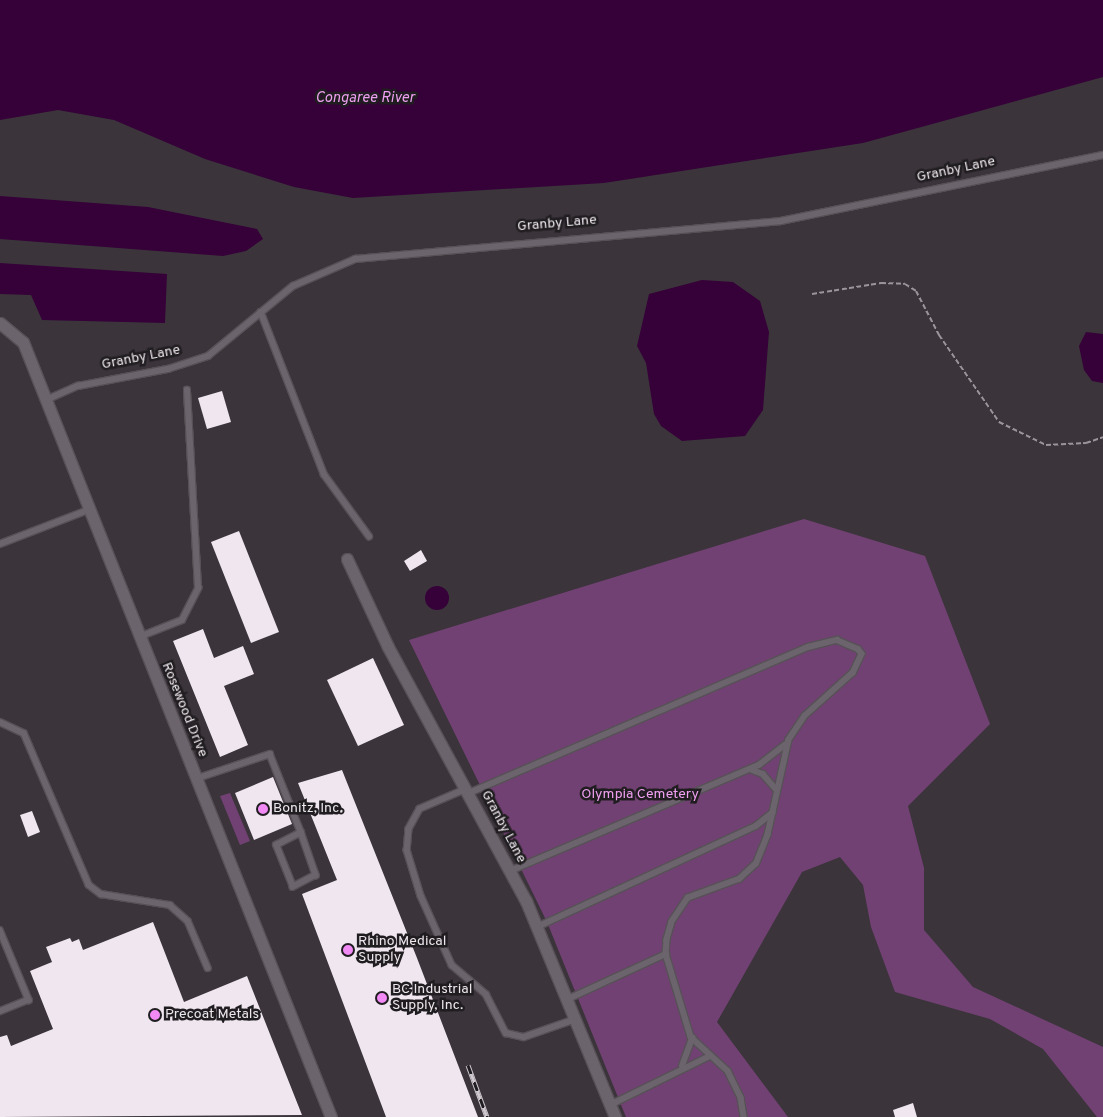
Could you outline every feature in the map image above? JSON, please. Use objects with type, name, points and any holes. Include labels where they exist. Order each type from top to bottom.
[{"type":"street","name":"Rosewood Drive","points":[[0,323],[24,342],[88,510],[331,1117]]},
{"type":"street","name":"Granby Lane","points":[[347,559],[388,647],[468,791],[537,927],[615,1117]]},
{"type":"lane","name":"Granby Lane","points":[[46,400],[78,386],[190,364],[225,344],[261,312],[310,276],[379,254],[781,221],[1103,155]]},
{"type":"lane","points":[[261,312],[324,474],[369,536]]},
{"type":"lane","points":[[139,638],[182,620],[198,588],[187,390]]},
{"type":"lane","points":[[0,544],[88,510]]},
{"type":"lane","points":[[510,871],[769,760],[790,740],[805,716],[853,673],[862,654],[858,649],[837,640],[808,646],[468,791],[420,809],[409,829],[407,850],[421,896],[452,965],[486,994],[506,1033],[524,1037],[576,1019]]},
{"type":"lane","points":[[0,722],[24,733],[89,885],[101,894],[170,905],[188,920],[208,968]]},
{"type":"lane","points":[[744,1117],[736,1082],[692,1038],[666,954],[680,905],[749,872],[763,852],[776,788],[790,740]]},
{"type":"lane","points":[[195,779],[270,754],[301,832],[316,877],[293,887],[276,845],[301,832]]},
{"type":"lane","points":[[746,769],[763,774],[776,788]]},
{"type":"lane","points":[[537,927],[758,824],[772,813]]},
{"type":"lane","points":[[758,824],[769,828]]},
{"type":"lane","points":[[0,930],[29,1000],[0,1012]]},
{"type":"lane","points":[[568,999],[666,954]]},
{"type":"lane","points":[[681,1068],[692,1038]]},
{"type":"lane","points":[[610,1105],[681,1068],[710,1056]]},
{"type":"path","points":[[812,294],[881,283],[905,284],[916,291],[940,335],[999,422],[1046,445],[1086,443],[1103,437]]},
{"type":"green space","name":"Olympia Cemetery","points":[[804,519],[925,556],[990,724],[908,806],[924,868],[924,930],[973,987],[1103,1047],[1103,1117],[1097,1117],[1043,1049],[990,1019],[895,992],[871,927],[863,885],[840,857],[802,872],[717,1022],[788,1117],[626,1117],[547,922],[409,640]]},
{"type":"green space","points":[[230,793],[250,841],[240,845],[220,796]]},
{"type":"water","name":"Congaree River","points":[[0,0],[1103,0],[1103,77],[863,143],[604,183],[353,198],[294,187],[205,159],[114,120],[58,110],[0,120]]},
{"type":"water","points":[[0,196],[148,207],[257,229],[263,239],[246,251],[223,256],[0,239]]},
{"type":"water","points":[[0,263],[167,274],[165,323],[42,320],[31,295],[0,294]]},
{"type":"water","points":[[702,280],[733,282],[760,301],[769,332],[763,410],[745,436],[682,441],[661,426],[654,414],[646,363],[637,346],[649,294]]},
{"type":"water","points":[[1086,332],[1103,334],[1103,383],[1092,381],[1084,370],[1079,346]]},
{"type":"water","points":[[437,586],[442,587],[448,593],[448,603],[442,609],[437,610],[432,609],[426,603],[425,598],[426,593],[432,587]]},
{"type":"building","points":[[222,391],[231,422],[207,429],[198,398]]},
{"type":"building","points":[[239,531],[279,632],[251,643],[211,542]]},
{"type":"building","points":[[421,550],[427,561],[410,571],[404,561]]},
{"type":"building","points":[[203,629],[214,658],[243,646],[254,674],[224,686],[248,745],[220,757],[173,641]]},
{"type":"building","points":[[373,658],[404,725],[358,746],[327,680]]},
{"type":"building","points":[[342,770],[478,1117],[386,1117],[302,894],[337,880],[298,783]]},
{"type":"building","name":"Bonitz, Inc.","points":[[273,777],[292,824],[254,840],[235,793]]},
{"type":"building","points":[[32,811],[40,832],[28,837],[20,815]]},
{"type":"building","name":"Precoat Metals","points":[[153,922],[184,1002],[247,976],[302,1115],[0,1117],[0,1037],[7,1035],[11,1046],[53,1029],[30,971],[52,962],[46,947],[70,938],[72,942],[79,939],[83,950]]},
{"type":"building","points":[[913,1103],[917,1117],[895,1117],[893,1110]]},
{"type":"railway","points":[[468,1065],[487,1117]]},
{"type":"place","name":"Bonitz, Inc.","points":[[263,809]]},
{"type":"place","name":"Rhino Medical Supply","points":[[348,950]]},
{"type":"place","name":"BC Industrial Supply, Inc.","points":[[382,998]]},
{"type":"place","name":"Precoat Metals","points":[[155,1015]]}]
